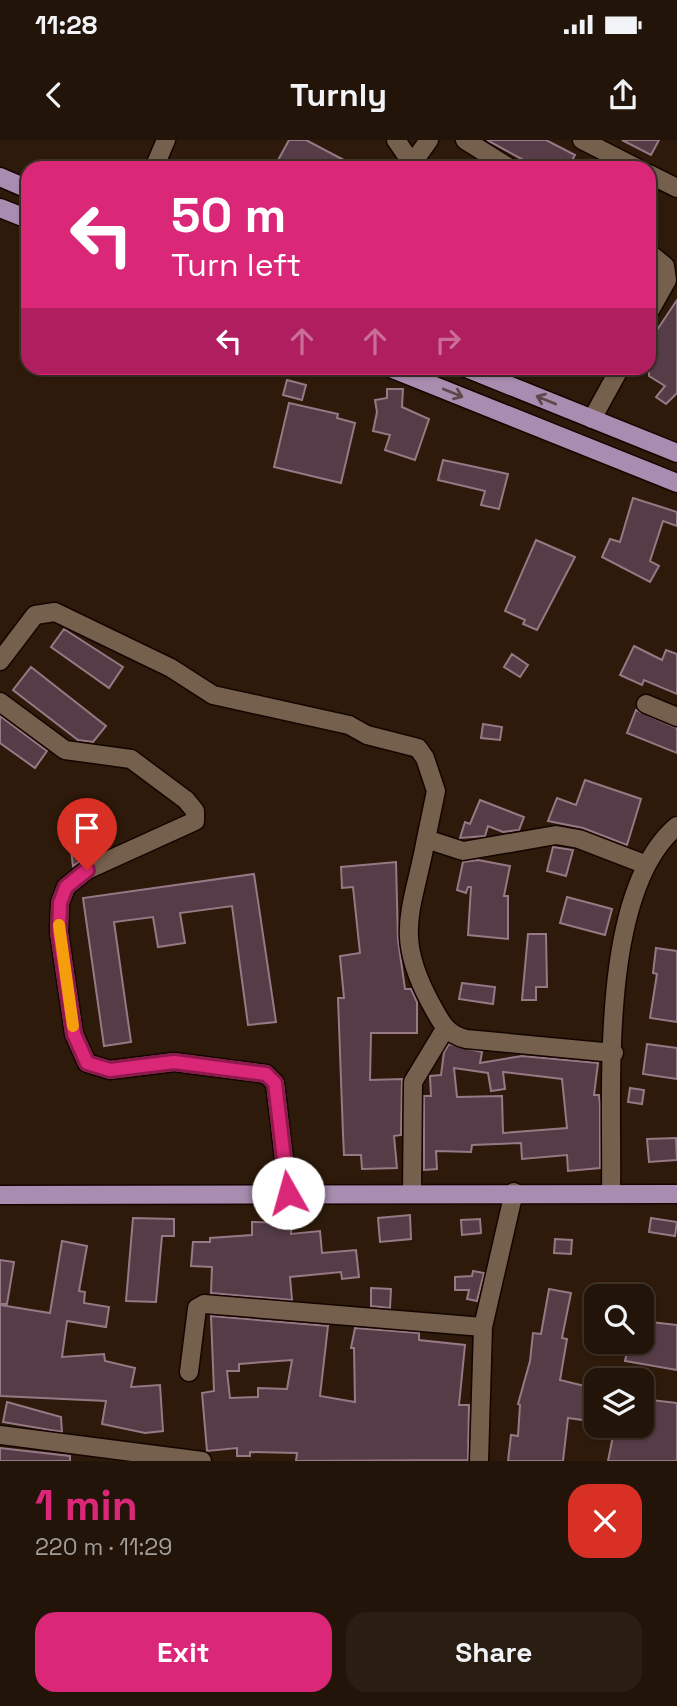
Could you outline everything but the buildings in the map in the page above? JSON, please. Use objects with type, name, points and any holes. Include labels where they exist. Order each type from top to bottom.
[{"type":"main road","points":[[0,177],[21,186]]},
{"type":"main road","points":[[0,208],[21,216]]},
{"type":"main road","points":[[407,375],[677,483]]},
{"type":"main road","points":[[483,375],[677,453]]},
{"type":"main road","points":[[0,1195],[412,1192],[677,1194]]},
{"type":"street","points":[[157,161],[166,140]]},
{"type":"street","points":[[396,140],[408,161]]},
{"type":"street","points":[[413,161],[429,140]]},
{"type":"street","points":[[465,140],[499,161]]},
{"type":"street","points":[[582,140],[623,161]]},
{"type":"street","points":[[656,178],[677,188]]},
{"type":"street","points":[[656,259],[665,266],[667,280],[656,300]]},
{"type":"street","points":[[592,419],[616,375]]},
{"type":"street","points":[[0,661],[36,615],[55,612],[171,668],[213,695],[349,725],[367,735],[418,748],[425,758],[436,791],[407,923],[407,940],[417,978],[445,1029],[466,1039],[614,1054]]},
{"type":"street","points":[[0,702],[65,750],[131,759],[186,800],[195,811],[195,821],[187,828],[157,837],[87,870],[66,887],[60,903],[59,932],[74,1034],[87,1063],[110,1070],[174,1062],[266,1074],[275,1083],[288,1193]]},
{"type":"street","points":[[646,704],[677,717]]},
{"type":"street","points":[[611,1193],[615,977],[622,938],[644,864],[677,825]]},
{"type":"street","points":[[426,839],[463,851],[556,835],[579,839],[644,864]]},
{"type":"street","points":[[412,1192],[413,1082],[445,1029]]},
{"type":"street","points":[[479,1461],[483,1327],[514,1192]]},
{"type":"street","points":[[189,1372],[197,1308],[204,1304],[483,1327]]},
{"type":"street","points":[[0,1435],[202,1461]]},
{"type":"slow traffic","points":[[59,925],[73,1026]]},
{"type":"route","points":[[87,870],[66,887],[60,903],[59,932],[74,1034],[87,1063],[110,1070],[174,1062],[266,1074],[275,1083],[288,1193]]}]
